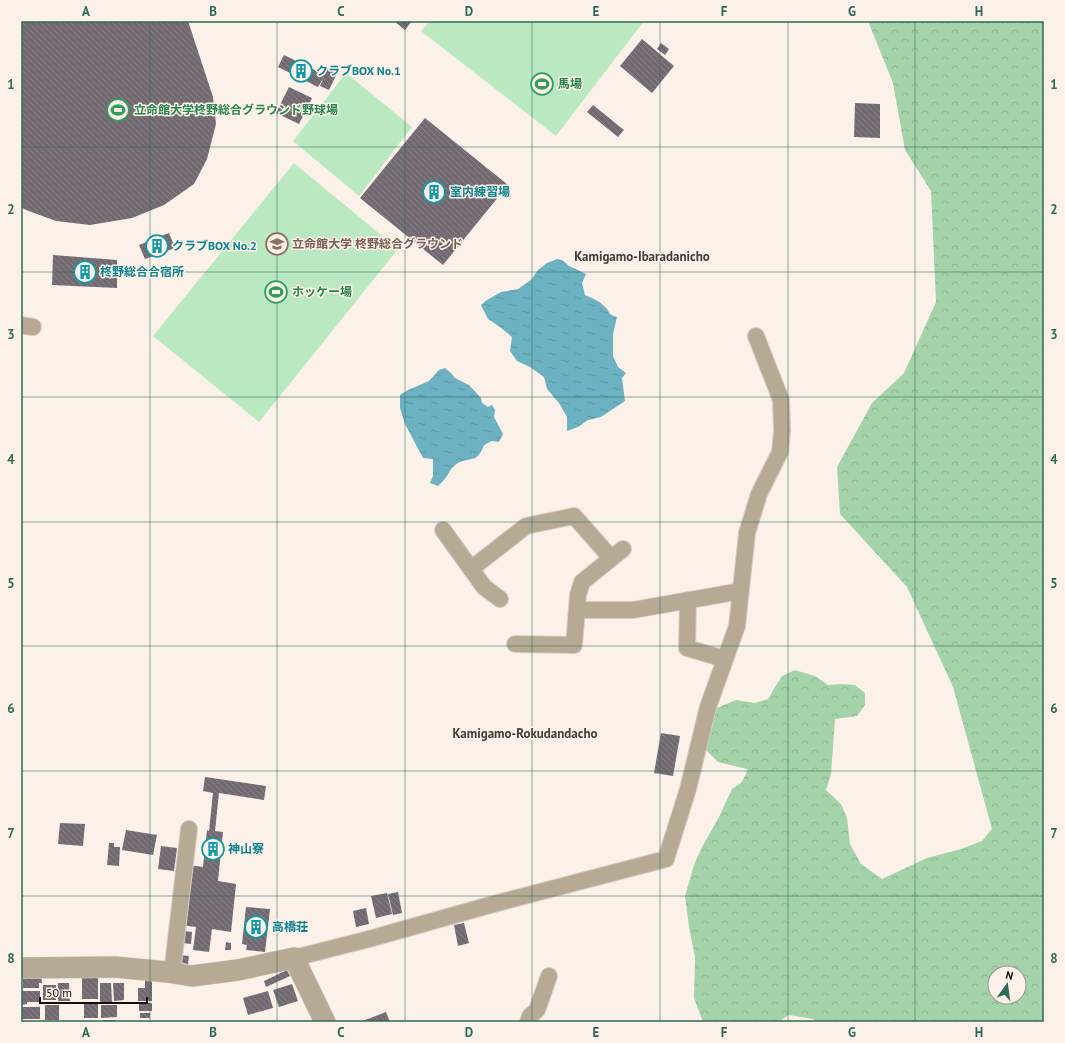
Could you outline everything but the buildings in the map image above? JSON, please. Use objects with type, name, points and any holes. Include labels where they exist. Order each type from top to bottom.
[{"type":"street","points":[[21,968],[115,967],[192,976],[238,970],[294,958],[369,939],[490,905],[666,859],[688,789],[708,706],[737,626],[746,533],[759,494],[780,452],[782,431],[781,400],[756,336]]},
{"type":"street","points":[[470,569],[526,526],[574,516],[617,554],[582,582],[578,595],[574,645],[515,644]]},
{"type":"street","points":[[443,530],[484,587],[500,599]]},
{"type":"street","points":[[577,610],[633,610],[740,591]]},
{"type":"street","points":[[688,600],[687,648],[725,658]]},
{"type":"street","points":[[172,973],[189,829]]},
{"type":"street","points":[[294,958],[325,1022]]},
{"type":"street","points":[[528,1022],[530,1016],[537,1010],[549,976]]},
{"type":"green space","name":"馬場","points":[[430,21],[644,21],[556,136],[421,31]]},
{"type":"green space","points":[[868,21],[1044,21],[1044,1022],[817,1022],[813,1019],[789,1015],[780,1021],[775,1022],[703,1022],[694,998],[695,957],[685,896],[694,865],[702,847],[719,817],[732,789],[741,783],[747,769],[718,762],[706,750],[706,730],[709,715],[717,708],[736,700],[755,703],[768,699],[782,676],[795,670],[815,676],[828,685],[855,685],[865,693],[865,705],[857,716],[835,719],[831,774],[826,790],[841,804],[847,818],[850,844],[861,864],[882,879],[927,858],[961,849],[982,841],[992,829],[953,687],[907,587],[840,514],[837,467],[872,403],[904,373],[936,302],[931,191],[905,150],[893,83]]},
{"type":"green space","points":[[346,73],[412,127],[359,196],[293,141]]},
{"type":"green space","name":"ホッケー場","points":[[294,163],[398,249],[259,422],[153,336]]},
{"type":"water","points":[[557,259],[562,260],[569,266],[586,274],[582,283],[585,295],[601,303],[610,314],[617,317],[613,334],[613,356],[618,367],[626,373],[622,378],[625,401],[601,417],[588,420],[578,427],[567,431],[567,417],[559,403],[547,389],[544,377],[530,367],[517,361],[510,351],[512,337],[488,319],[481,305],[501,292],[518,289],[531,280],[538,270],[547,263]]},
{"type":"water","points":[[445,368],[455,378],[469,385],[481,398],[482,403],[488,407],[492,405],[495,410],[494,417],[503,434],[499,442],[492,441],[484,445],[481,452],[475,458],[463,461],[454,466],[438,486],[430,483],[433,476],[433,459],[423,458],[405,424],[400,408],[400,395],[429,381],[439,370]]},
{"type":"place","name":"クラブBOX No.1","points":[[301,71]]},
{"type":"place","name":"馬場","points":[[542,84]]},
{"type":"place","name":"立命館大学柊野総合グラウンド野球場","points":[[118,110]]},
{"type":"place","name":"室内練習場","points":[[434,192]]},
{"type":"place","name":"立命館大学 柊野総合グラウンド","points":[[277,244]]},
{"type":"place","name":"クラブBOX No.2","points":[[157,246]]},
{"type":"place","name":"柊野総合合宿所","points":[[85,272]]},
{"type":"place","name":"ホッケー場","points":[[276,292]]},
{"type":"place","name":"神山寮","points":[[213,849]]},
{"type":"place","name":"高橋荘","points":[[256,927]]},
{"type":"district","name":"Kamigamo-Ibaradanicho","points":[[642,256]]},
{"type":"district","name":"Kamigamo-Rokudandacho","points":[[525,733]]}]
